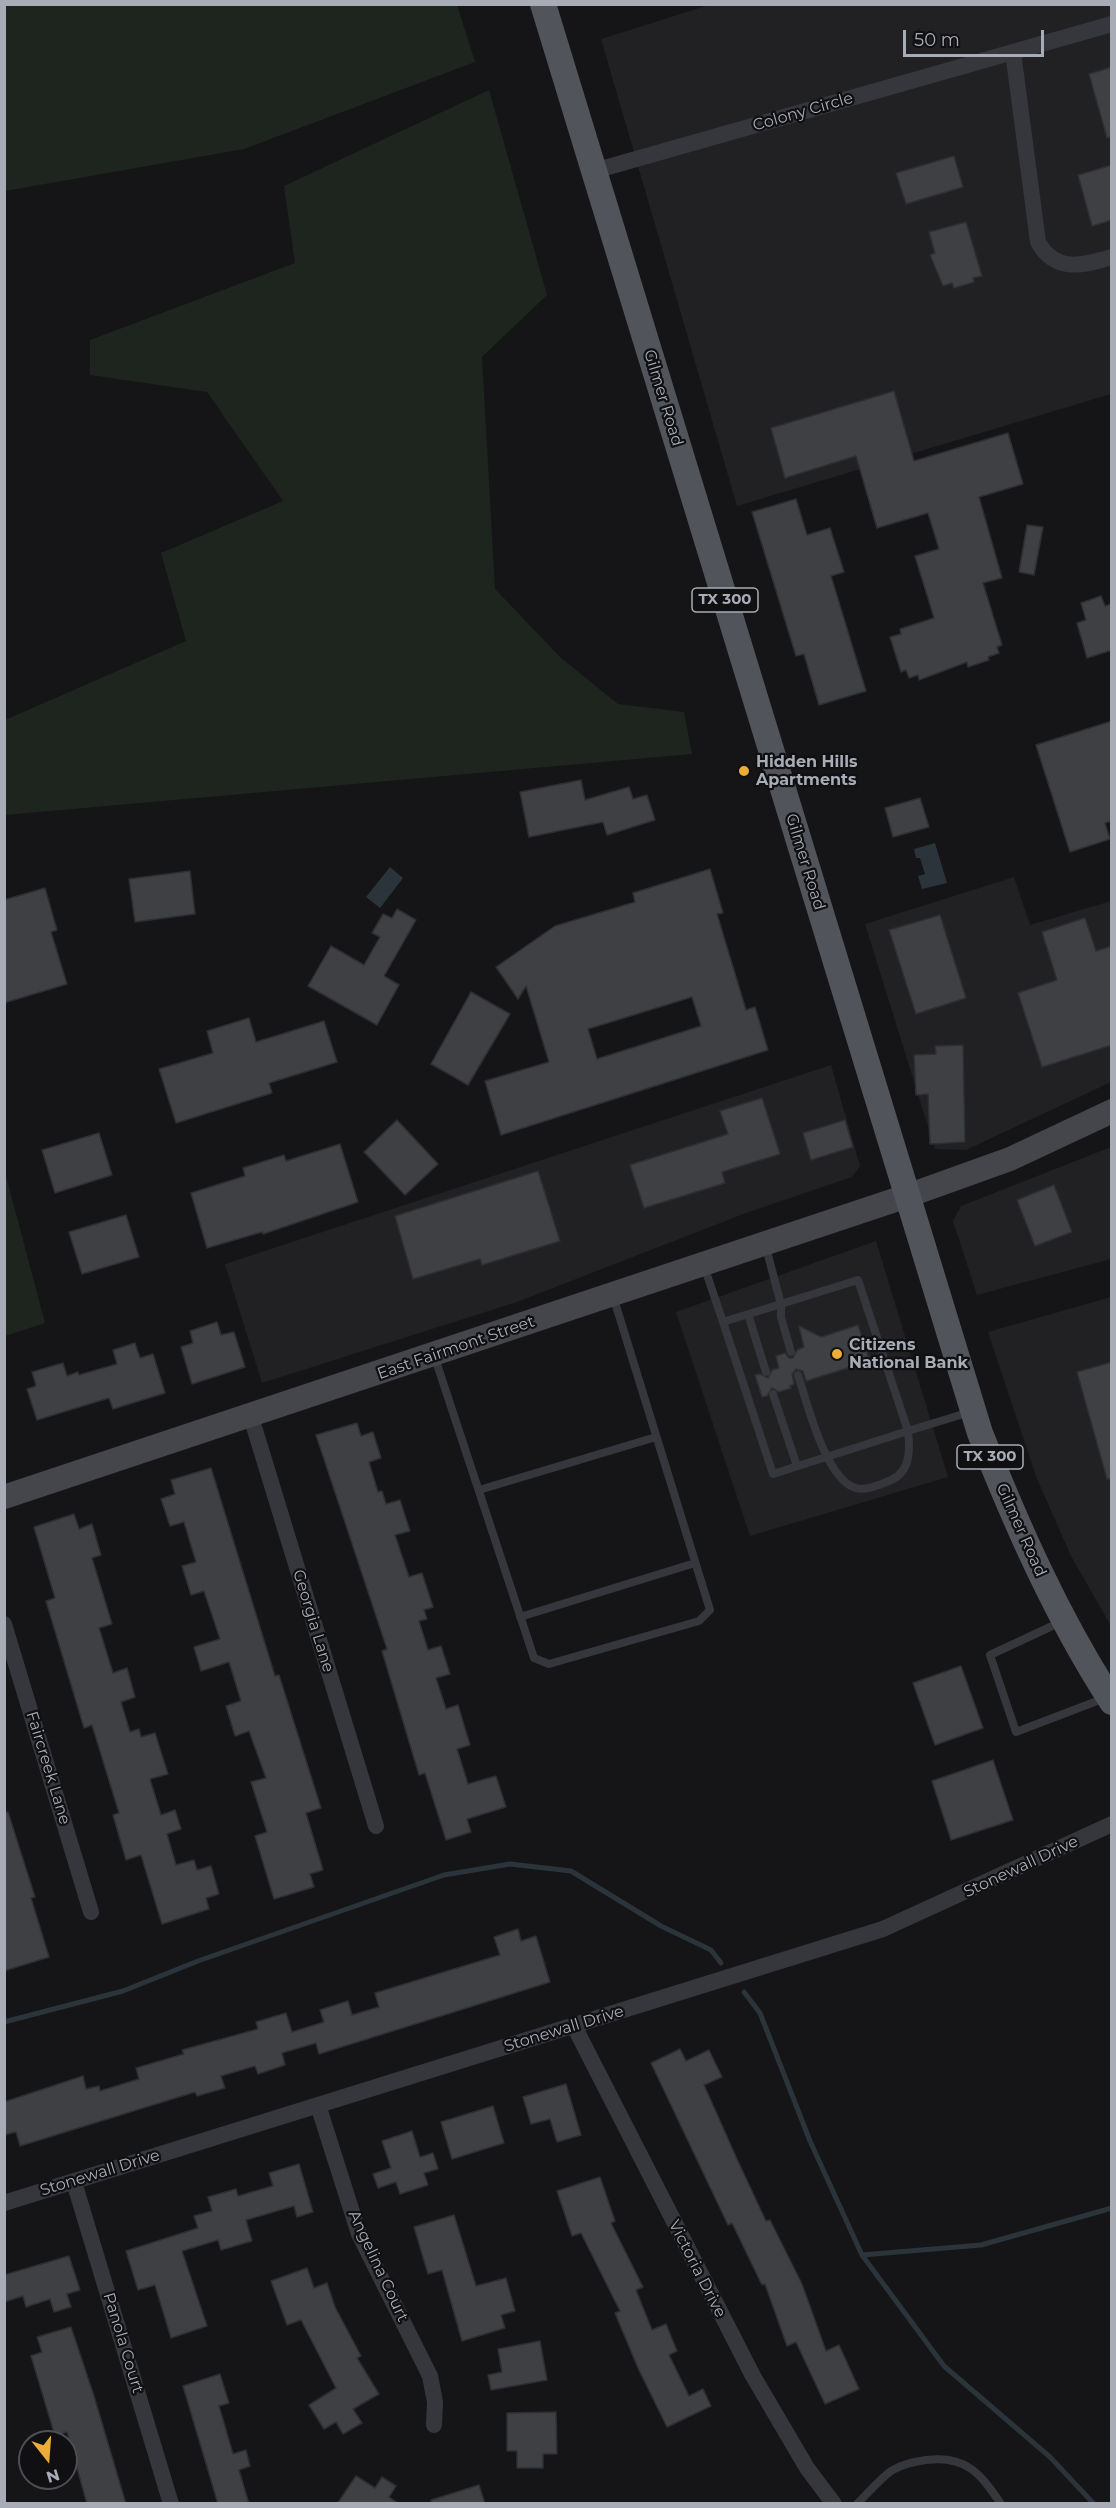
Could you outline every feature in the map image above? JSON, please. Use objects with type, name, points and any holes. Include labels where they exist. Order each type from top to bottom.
[{"type":"main road","name":"Gilmer Road","points":[[543,4],[973,1411],[1006,1500],[1064,1620],[1110,1699]]},
{"type":"street","name":"Colony Circle","points":[[594,171],[1112,24]]},
{"type":"street","points":[[1013,52],[1038,242],[1047,256],[1070,266],[1086,265],[1112,257]]},
{"type":"street","name":"East Fairmont Street","points":[[4,1497],[251,1417],[908,1196],[1020,1155],[1112,1111]]},
{"type":"street","name":"Georgia Lane","points":[[251,1417],[376,1826]]},
{"type":"street","name":"Faircreek Lane","points":[[4,1624],[91,1912]]},
{"type":"street","name":"Stonewall Drive","points":[[4,2203],[883,1929],[1112,1824]]},
{"type":"street","name":"Victoria Drive","points":[[574,2026],[753,2376],[807,2468],[834,2504]]},
{"type":"street","name":"Angelina Court","points":[[318,2105],[359,2234],[430,2376],[435,2402],[434,2425]]},
{"type":"street","name":"Panola Court","points":[[74,2182],[171,2504]]},
{"type":"lane","points":[[765,1244],[782,1304],[781,1317],[791,1352]]},
{"type":"lane","points":[[703,1265],[773,1473],[973,1411]]},
{"type":"lane","points":[[723,1322],[858,1280],[908,1431],[910,1453],[906,1465],[895,1479],[865,1489],[854,1488],[845,1482],[826,1457],[798,1375]]},
{"type":"lane","points":[[435,1355],[534,1658],[549,1664],[699,1621],[710,1610],[613,1295]]},
{"type":"lane","points":[[748,1314],[766,1372]]},
{"type":"lane","points":[[773,1394],[797,1466]]},
{"type":"lane","points":[[479,1490],[656,1437]]},
{"type":"lane","points":[[520,1617],[695,1563]]},
{"type":"lane","points":[[1064,1620],[990,1655],[1016,1732],[1110,1699]]},
{"type":"lane","points":[[857,2504],[891,2471],[906,2463],[944,2458],[959,2460],[973,2469],[1001,2504]]},
{"type":"shaded area","points":[[5,4],[457,5],[475,62],[244,149],[5,191]]},
{"type":"shaded area","points":[[709,5],[1111,5],[1111,394],[737,506],[601,39]]},
{"type":"shaded area","points":[[489,90],[547,295],[482,357],[495,589],[560,657],[618,704],[684,712],[692,754],[5,815],[5,720],[186,641],[161,553],[283,501],[207,392],[90,375],[90,340],[295,263],[284,186]]},
{"type":"shaded area","points":[[935,843],[947,883],[922,889],[918,876],[925,874],[920,858],[916,858],[914,849]]},
{"type":"shaded area","points":[[390,867],[403,878],[380,908],[366,897]]},
{"type":"shaded area","points":[[1014,877],[1030,925],[1111,901],[1111,1082],[966,1150],[935,1149],[865,924]]},
{"type":"shaded area","points":[[831,1065],[860,1166],[852,1177],[746,1213],[517,1302],[262,1383],[225,1264]]},
{"type":"shaded area","points":[[1111,1147],[1111,1259],[977,1295],[953,1221],[961,1206]]},
{"type":"shaded area","points":[[5,1172],[45,1323],[4,1336]]},
{"type":"shaded area","points":[[876,1241],[948,1477],[750,1536],[676,1312]]},
{"type":"shaded area","points":[[1111,1297],[1111,1626],[1071,1556],[1037,1479],[988,1332]]},
{"type":"building","points":[[1112,67],[1112,137],[1107,138],[1089,74]]},
{"type":"building","points":[[954,156],[963,187],[906,204],[896,173]]},
{"type":"building","points":[[1112,165],[1112,220],[1092,226],[1078,175]]},
{"type":"building","points":[[966,222],[982,276],[973,278],[974,282],[954,288],[952,283],[943,286],[930,255],[935,253],[929,232]]},
{"type":"building","points":[[894,391],[914,461],[1008,433],[1023,484],[979,497],[1002,578],[983,583],[1002,645],[997,647],[999,653],[988,657],[989,660],[968,667],[967,662],[919,680],[918,675],[909,678],[906,670],[901,672],[890,637],[901,634],[900,629],[934,618],[915,556],[939,549],[928,513],[877,528],[856,456],[785,478],[771,428]]},
{"type":"building","points":[[796,499],[807,535],[830,528],[844,572],[831,576],[866,691],[819,705],[804,654],[796,656],[752,512]]},
{"type":"building","points":[[1027,525],[1043,527],[1034,575],[1019,572]]},
{"type":"building","points":[[1101,596],[1105,606],[1112,604],[1112,650],[1087,658],[1077,623],[1086,620],[1081,603]]},
{"type":"building","points":[[1112,721],[1112,821],[1105,823],[1110,839],[1070,852],[1036,745]]},
{"type":"building","points":[[581,780],[585,800],[629,787],[633,799],[647,795],[655,820],[607,835],[603,822],[529,837],[520,792]]},
{"type":"building","points":[[920,798],[929,827],[893,837],[885,808]]},
{"type":"building","points":[[710,869],[723,913],[717,914],[746,1010],[755,1007],[768,1050],[501,1135],[485,1081],[549,1062],[526,986],[518,999],[496,967],[555,926],[635,902],[633,893]],"holes":[[[692,997],[701,1026],[597,1059],[588,1029]]]},
{"type":"building","points":[[190,871],[195,914],[135,922],[129,879]]},
{"type":"building","points":[[45,888],[57,930],[51,932],[67,984],[4,1003],[4,900]]},
{"type":"building","points":[[397,909],[416,920],[384,976],[399,985],[377,1025],[308,986],[331,946],[364,965],[380,937],[372,933],[383,914],[392,918]]},
{"type":"building","points":[[940,915],[966,998],[916,1014],[889,930]]},
{"type":"building","points":[[1085,918],[1096,951],[1112,946],[1112,1045],[1042,1067],[1018,993],[1057,980],[1042,932]]},
{"type":"building","points":[[471,992],[510,1014],[468,1085],[431,1064]]},
{"type":"building","points":[[249,1018],[256,1042],[324,1021],[337,1062],[269,1083],[272,1093],[176,1123],[159,1069],[213,1053],[207,1031]]},
{"type":"building","points":[[963,1045],[965,1142],[930,1144],[928,1094],[916,1095],[914,1055],[936,1054],[935,1046]]},
{"type":"building","points":[[762,1098],[780,1154],[722,1172],[725,1183],[644,1208],[630,1165],[728,1134],[720,1111]]},
{"type":"building","points":[[397,1120],[438,1164],[405,1195],[364,1152]]},
{"type":"building","points":[[845,1120],[853,1147],[811,1160],[803,1133]]},
{"type":"building","points":[[99,1133],[112,1175],[55,1193],[42,1150]]},
{"type":"building","points":[[340,1144],[358,1202],[263,1234],[262,1232],[207,1248],[191,1193],[245,1176],[243,1168],[284,1155],[286,1161]]},
{"type":"building","points":[[538,1171],[560,1241],[482,1265],[480,1259],[413,1279],[395,1216]]},
{"type":"building","points":[[1054,1185],[1072,1232],[1035,1246],[1017,1200]]},
{"type":"building","points":[[126,1215],[139,1257],[82,1274],[69,1232]]},
{"type":"building","points":[[217,1322],[221,1335],[234,1332],[245,1367],[192,1384],[181,1347],[193,1343],[190,1331]]},
{"type":"building","name":"Citizens National Bank","points":[[858,1325],[870,1361],[806,1381],[803,1371],[796,1369],[792,1374],[794,1384],[790,1386],[791,1388],[779,1392],[772,1388],[767,1396],[762,1397],[755,1375],[760,1374],[768,1378],[772,1370],[779,1368],[776,1356],[785,1353],[789,1358],[793,1358],[797,1350],[804,1347],[799,1326],[821,1337]]},
{"type":"building","points":[[135,1343],[140,1358],[153,1354],[165,1393],[113,1409],[109,1398],[37,1420],[27,1389],[36,1386],[32,1372],[63,1363],[67,1376],[78,1372],[79,1375],[117,1364],[113,1350]]},
{"type":"building","points":[[1112,1362],[1112,1479],[1107,1479],[1077,1372]]},
{"type":"building","points":[[357,1423],[361,1436],[373,1432],[381,1458],[369,1462],[378,1492],[382,1491],[386,1504],[400,1500],[410,1531],[395,1535],[409,1577],[422,1573],[433,1607],[424,1610],[427,1619],[419,1621],[428,1650],[441,1646],[450,1674],[436,1678],[446,1709],[458,1705],[470,1745],[457,1749],[468,1784],[496,1776],[506,1807],[467,1819],[471,1832],[446,1840],[425,1773],[419,1775],[382,1651],[387,1649],[316,1435]]},
{"type":"building","points":[[211,1468],[275,1676],[279,1675],[321,1808],[306,1813],[323,1870],[310,1874],[314,1887],[274,1899],[255,1836],[267,1832],[251,1782],[266,1778],[249,1731],[235,1736],[226,1706],[241,1701],[229,1662],[201,1671],[194,1647],[220,1639],[204,1591],[191,1595],[182,1566],[196,1562],[184,1522],[170,1526],[161,1499],[175,1494],[171,1480]]},
{"type":"building","points":[[74,1514],[79,1529],[92,1524],[101,1555],[92,1558],[112,1624],[99,1628],[113,1673],[127,1668],[135,1697],[121,1702],[130,1732],[139,1729],[141,1737],[155,1733],[168,1774],[150,1779],[161,1815],[175,1810],[181,1829],[167,1834],[176,1865],[194,1860],[197,1870],[211,1866],[219,1894],[206,1898],[209,1909],[162,1924],[141,1855],[126,1860],[113,1815],[119,1813],[92,1725],[84,1728],[46,1601],[55,1598],[34,1527]]},
{"type":"building","points":[[961,1666],[983,1728],[935,1745],[913,1683]]},
{"type":"building","points":[[993,1760],[1013,1820],[951,1840],[932,1781]]},
{"type":"building","points":[[4,1812],[8,1812],[35,1897],[31,1898],[49,1957],[4,1971]]},
{"type":"building","points":[[518,1929],[521,1941],[536,1936],[550,1982],[319,2054],[316,2043],[282,2053],[285,2065],[258,2074],[255,2066],[221,2076],[225,2088],[197,2096],[195,2092],[20,2146],[16,2132],[4,2135],[4,2102],[83,2076],[86,2089],[99,2086],[100,2091],[139,2079],[136,2068],[184,2054],[182,2050],[258,2029],[256,2022],[286,2013],[292,2032],[324,2022],[320,2010],[348,2001],[352,2015],[379,2007],[375,1993],[500,1955],[494,1937]]},
{"type":"building","points":[[680,2049],[686,2061],[709,2050],[722,2077],[704,2085],[766,2221],[770,2220],[802,2284],[826,2351],[839,2345],[859,2389],[825,2404],[796,2342],[787,2346],[765,2284],[762,2285],[732,2223],[728,2225],[651,2063]]},
{"type":"building","points":[[566,2084],[581,2135],[557,2142],[550,2119],[531,2124],[523,2097]]},
{"type":"building","points":[[493,2106],[504,2143],[452,2159],[441,2122]]},
{"type":"building","points":[[412,2131],[420,2157],[433,2153],[438,2169],[424,2173],[428,2185],[400,2194],[396,2182],[378,2188],[373,2174],[391,2168],[382,2141]]},
{"type":"building","points":[[299,2164],[313,2212],[297,2217],[294,2206],[246,2220],[252,2241],[221,2250],[218,2240],[182,2251],[207,2326],[171,2338],[155,2285],[138,2290],[126,2251],[198,2228],[194,2216],[212,2211],[208,2197],[236,2189],[238,2196],[273,2186],[269,2173]]},
{"type":"building","points":[[600,2177],[615,2221],[611,2223],[643,2287],[636,2290],[652,2330],[666,2324],[677,2351],[669,2355],[689,2396],[703,2389],[711,2406],[667,2427],[638,2368],[615,2313],[620,2311],[581,2233],[572,2236],[557,2191]]},
{"type":"building","points":[[454,2215],[476,2286],[506,2278],[515,2311],[501,2315],[505,2328],[462,2341],[442,2270],[428,2274],[414,2227]]},
{"type":"building","points":[[69,2256],[80,2290],[67,2294],[71,2307],[54,2312],[50,2299],[26,2307],[23,2296],[4,2302],[4,2275]]},
{"type":"building","points":[[307,2268],[314,2288],[327,2283],[335,2307],[361,2356],[357,2358],[379,2394],[353,2409],[362,2423],[343,2434],[336,2422],[324,2429],[309,2405],[336,2388],[301,2320],[287,2325],[271,2281]]},
{"type":"building","points":[[71,2327],[126,2504],[87,2504],[78,2472],[78,2430],[53,2430],[31,2356],[42,2352],[37,2337]]},
{"type":"building","points":[[540,2341],[547,2380],[491,2390],[488,2375],[502,2372],[498,2349]]},
{"type":"building","points":[[220,2374],[229,2403],[219,2406],[233,2454],[246,2450],[250,2466],[239,2470],[249,2504],[218,2504],[183,2386]]},
{"type":"building","points":[[556,2412],[557,2454],[543,2454],[543,2468],[517,2468],[517,2451],[507,2451],[507,2413]]},
{"type":"building","points":[[356,2476],[375,2488],[382,2477],[396,2486],[389,2497],[399,2504],[337,2504]]},
{"type":"building","points":[[479,2485],[485,2504],[431,2504],[431,2500]]},
{"type":"waterway","points":[[4,2022],[123,1991],[198,1961],[444,1875],[510,1864],[571,1871],[661,1926],[711,1950],[721,1963]]},
{"type":"waterway","points":[[744,1992],[760,2013],[810,2141],[862,2255],[944,2366],[1050,2457],[1094,2504]]},
{"type":"waterway","points":[[862,2255],[981,2245],[1112,2208]]},
{"type":"place","name":"Hidden Hills Apartments","points":[[744,771]]},
{"type":"place","name":"Citizens National Bank","points":[[837,1354]]}]
